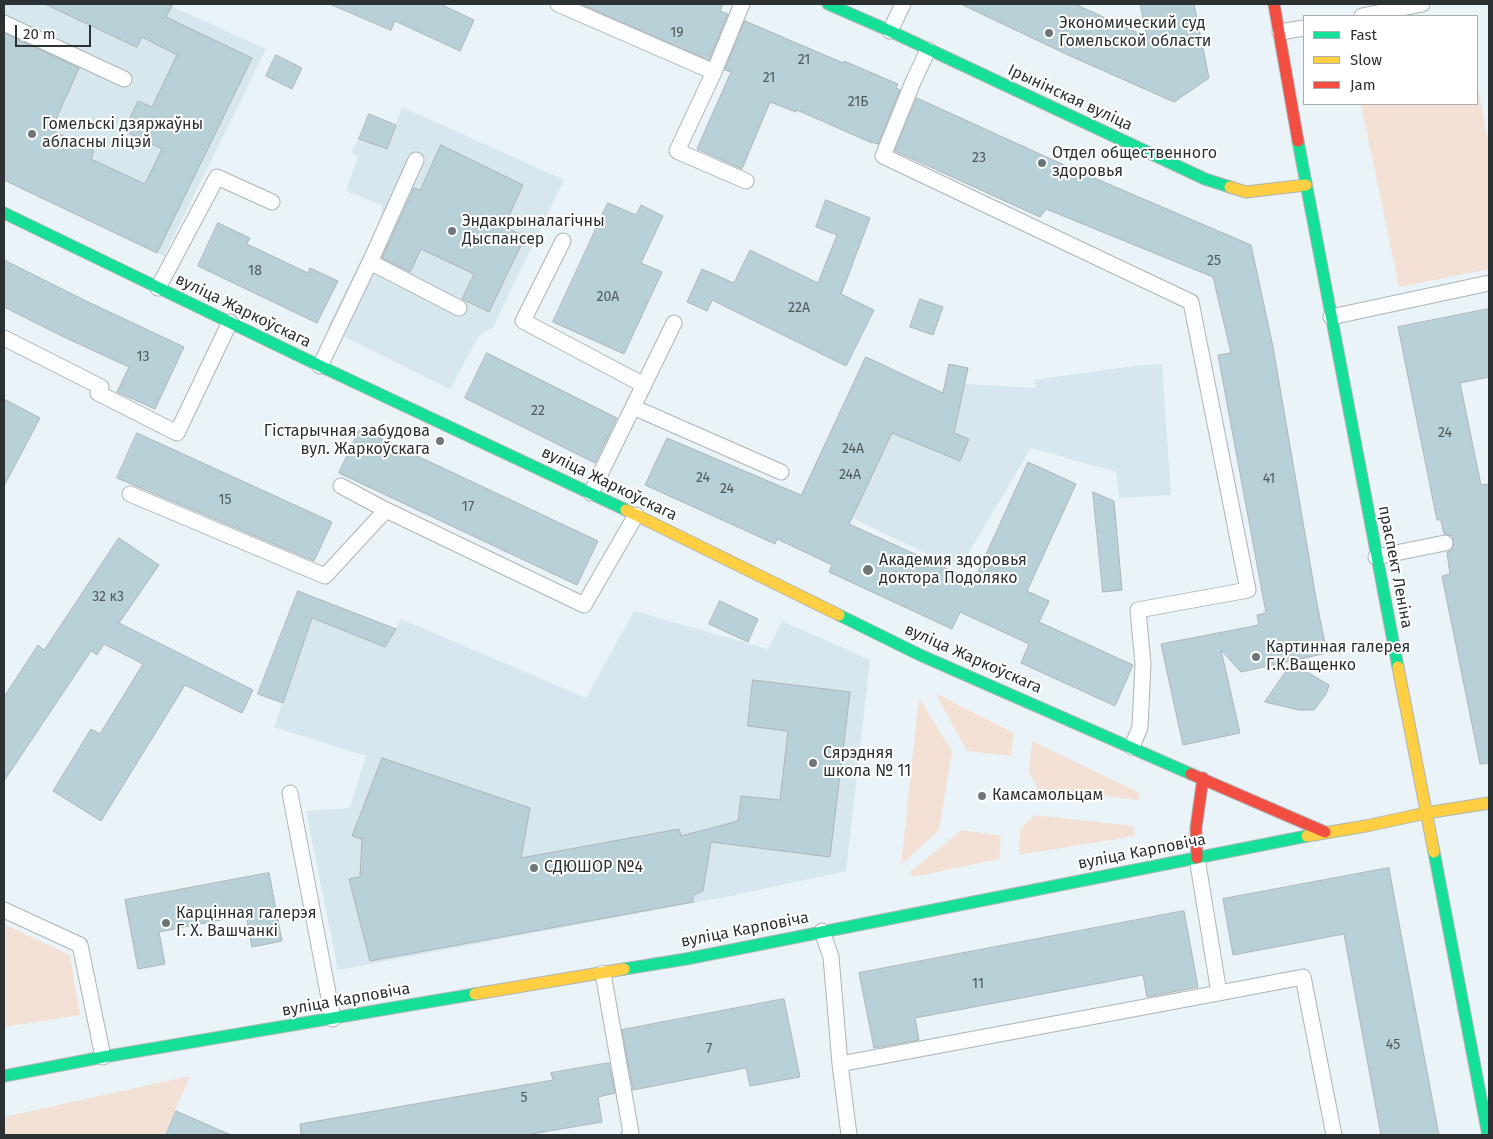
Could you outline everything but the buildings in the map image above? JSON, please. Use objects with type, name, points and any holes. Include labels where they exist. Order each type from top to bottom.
[{"type":"street","name":"Ірынінская вуліца","points":[[828,4],[890,31],[1205,179],[1246,192],[1306,186]]},
{"type":"street","name":"праспект Леніна","points":[[1274,4],[1306,186],[1376,557],[1488,1135]]},
{"type":"street","name":"вуліца Жаркоўскага","points":[[4,213],[320,366],[591,492],[920,655],[1325,832]]},
{"type":"street","points":[[1197,858],[1195,848],[1199,798],[1203,778]]},
{"type":"street","name":"вуліца Карповіча","points":[[4,1076],[103,1057],[686,959],[1325,832],[1489,803]]},
{"type":"lane","points":[[558,4],[714,72]]},
{"type":"lane","points":[[742,4],[678,151],[746,181]]},
{"type":"lane","points":[[890,31],[903,4]]},
{"type":"lane","points":[[1367,15],[1422,4]]},
{"type":"lane","points":[[4,23],[124,79]]},
{"type":"lane","points":[[1280,32],[1303,28]]},
{"type":"lane","points":[[928,50],[883,156],[1191,302],[1248,590],[1138,610],[1143,673],[1140,727],[1132,747]]},
{"type":"lane","points":[[320,366],[416,160]]},
{"type":"lane","points":[[158,288],[217,177],[272,202]]},
{"type":"lane","points":[[563,240],[523,321],[644,385]]},
{"type":"lane","points":[[370,262],[459,308]]},
{"type":"lane","points":[[1331,317],[1489,283]]},
{"type":"lane","points":[[4,338],[101,387],[98,393],[176,433],[230,322]]},
{"type":"lane","points":[[591,492],[674,323]]},
{"type":"lane","points":[[633,407],[782,472]]},
{"type":"lane","points":[[341,486],[386,510],[584,605],[636,515]]},
{"type":"lane","points":[[130,494],[325,576],[386,510]]},
{"type":"lane","points":[[1376,557],[1446,543]]},
{"type":"lane","points":[[290,794],[333,1019]]},
{"type":"lane","points":[[1197,858],[1219,993]]},
{"type":"lane","points":[[4,910],[80,945],[103,1057]]},
{"type":"lane","points":[[822,931],[831,957],[840,1064],[849,1135]]},
{"type":"lane","points":[[603,973],[631,1133],[629,1135]]},
{"type":"lane","points":[[840,1064],[1303,977],[1334,1135]]},
{"type":"shaded area","points":[[4,4],[166,4],[266,49],[164,256],[4,180]]},
{"type":"shaded area","points":[[1478,89],[1489,144],[1489,269],[1399,287],[1361,105],[1478,105]]},
{"type":"shaded area","points":[[402,107],[564,180],[493,327],[479,336],[450,389],[327,328],[381,220],[382,205],[346,191],[358,157],[351,152],[359,139],[387,149]]},
{"type":"shaded area","points":[[866,357],[943,395],[961,399],[965,384],[1036,388],[1034,380],[1162,364],[1171,495],[1119,498],[1116,472],[1031,448],[959,569],[852,518],[830,564],[780,540]]},
{"type":"shaded area","points":[[634,611],[768,649],[782,621],[870,660],[846,871],[730,896],[338,970],[306,811],[350,808],[366,756],[274,727],[312,618],[385,647],[401,619],[586,698]]},
{"type":"shaded area","points":[[935,693],[1014,733],[1011,756],[967,751]]},
{"type":"shaded area","points":[[919,698],[952,751],[939,830],[901,865]]},
{"type":"shaded area","points":[[1032,741],[1140,793],[1139,800],[1038,789],[1029,772]]},
{"type":"shaded area","points":[[1034,815],[1134,826],[1135,836],[1019,855],[1020,830]]},
{"type":"shaded area","points":[[962,830],[1001,836],[999,859],[913,877],[910,872]]},
{"type":"shaded area","points":[[4,924],[70,955],[80,1015],[4,1027]]},
{"type":"shaded area","points":[[190,1076],[164,1135],[4,1135],[4,1117]]},
{"type":"traffic: fast","points":[[828,4],[890,31],[1205,179],[1230,187]]},
{"type":"traffic: fast","points":[[1298,141],[1398,667]]},
{"type":"traffic: fast","points":[[4,213],[320,366],[626,510]]},
{"type":"traffic: fast","points":[[839,615],[920,655],[1191,774]]},
{"type":"traffic: fast","points":[[624,969],[686,959],[1307,836]]},
{"type":"traffic: fast","points":[[1434,852],[1488,1135]]},
{"type":"traffic: fast","points":[[4,1076],[103,1057],[475,994]]},
{"type":"traffic: slow","points":[[1230,187],[1246,192],[1306,185]]},
{"type":"traffic: slow","points":[[626,510],[839,615]]},
{"type":"traffic: slow","points":[[1398,667],[1434,852]]},
{"type":"traffic: slow","points":[[1307,836],[1489,803]]},
{"type":"traffic: slow","points":[[475,994],[624,969]]},
{"type":"traffic: jam","points":[[1274,4],[1298,141]]},
{"type":"traffic: jam","points":[[1191,774],[1325,832]]},
{"type":"traffic: jam","points":[[1197,858],[1196,828],[1203,778]]},
{"type":"place","name":"Экономический суд Гомельской области","points":[[1049,33]]},
{"type":"place","name":"Гомельскі дзяржаўны абласны ліцэй","points":[[32,134]]},
{"type":"place","name":"Отдел общественного здоровья","points":[[1042,163]]},
{"type":"place","name":"Эндакрыналагічны Дыспансер","points":[[452,231]]},
{"type":"place","name":"Гістарычная забудова вул. Жаркоўскага","points":[[440,441]]},
{"type":"place","name":"Академия здоровья доктора Подоляко","points":[[868,570]]},
{"type":"place","name":"Картинная галерея Г.К.Ващенко","points":[[1256,657]]},
{"type":"place","name":"Сярэдняя школа № 11","points":[[813,763]]},
{"type":"place","name":"Камсамольцам","points":[[982,796]]},
{"type":"place","name":"СДЮШОР №4","points":[[534,868]]},
{"type":"place","name":"Карцінная галерэя Г. Х. Вашчанкі","points":[[166,923]]}]
